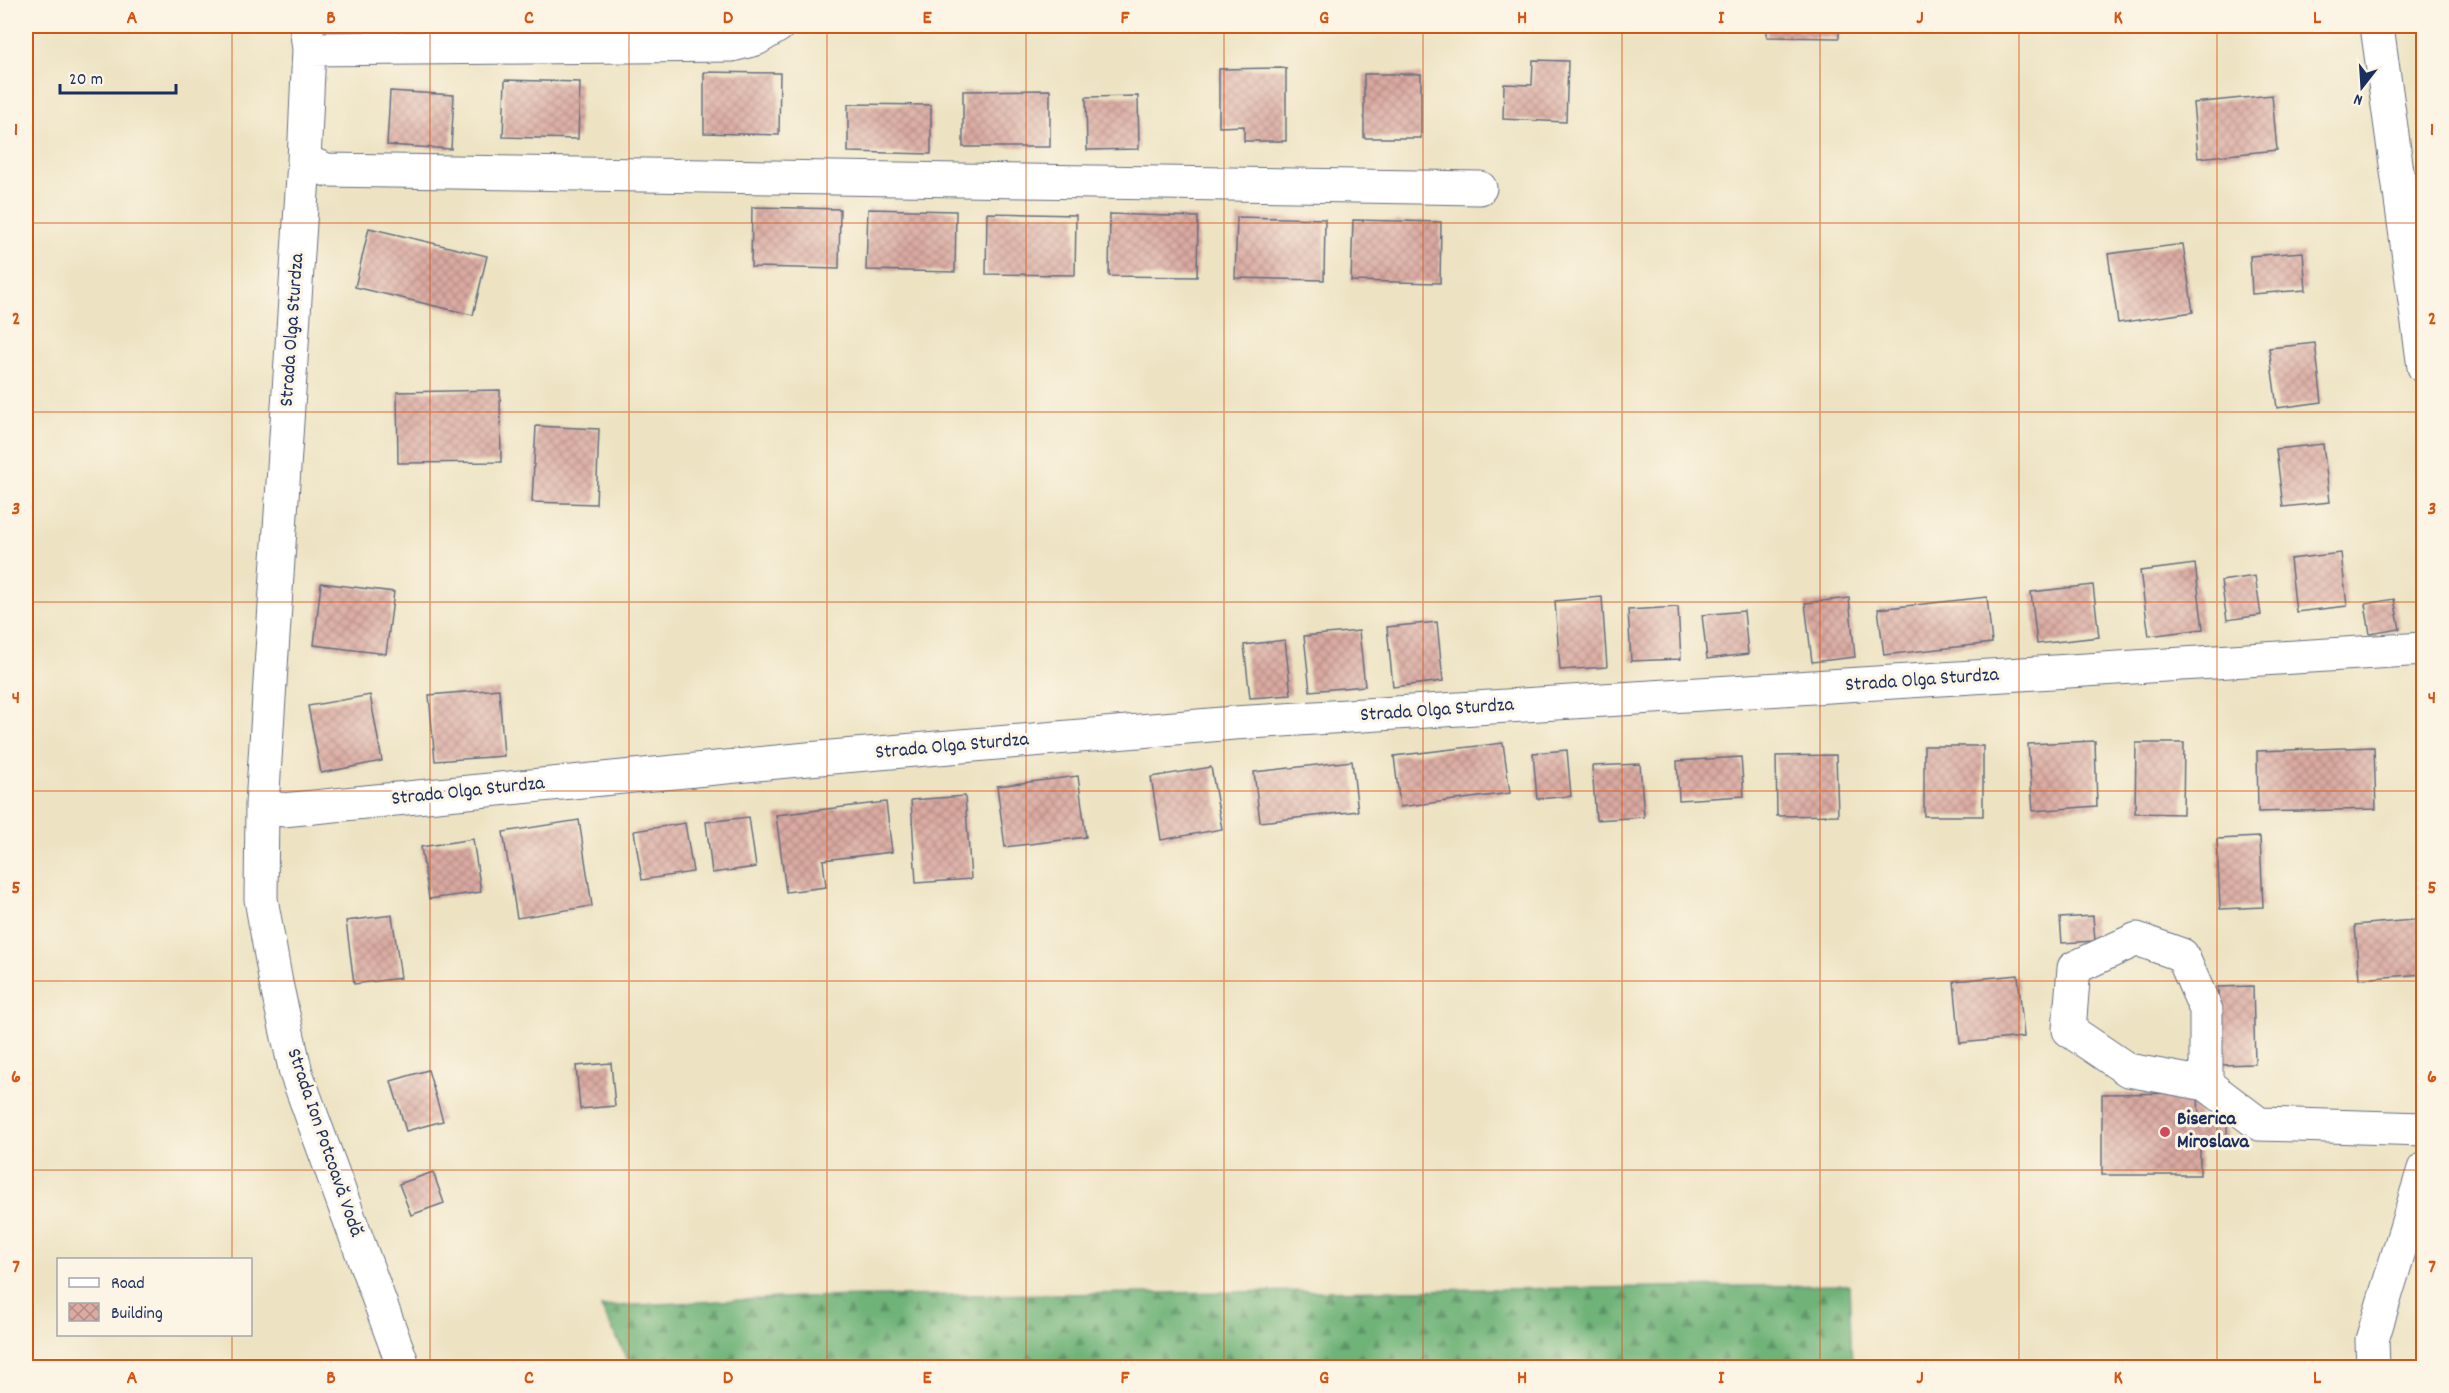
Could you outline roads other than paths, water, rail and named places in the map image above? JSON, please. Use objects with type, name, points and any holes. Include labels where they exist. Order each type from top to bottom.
[{"type":"street","points":[[308,37],[732,45],[756,39],[778,26]]},
{"type":"street","points":[[2377,26],[2424,367]]},
{"type":"street","name":"Strada Olga Sturdza","points":[[308,37],[304,160],[262,805],[283,810],[808,759],[1233,723],[2424,650]]},
{"type":"street","points":[[304,160],[327,170],[1480,188]]},
{"type":"street","name":"Strada Ion Potcoavă Vodă","points":[[262,805],[261,900],[296,1073],[404,1368]]},
{"type":"street","points":[[2206,1084],[2206,1010],[2182,955],[2137,939],[2074,968],[2069,1030],[2128,1070],[2206,1084],[2259,1124],[2424,1129]]},
{"type":"street","points":[[2373,1368],[2372,1340],[2424,1169]]},
{"type":"place","name":"Biserica Miroslava","points":[[2165,1132]]}]
